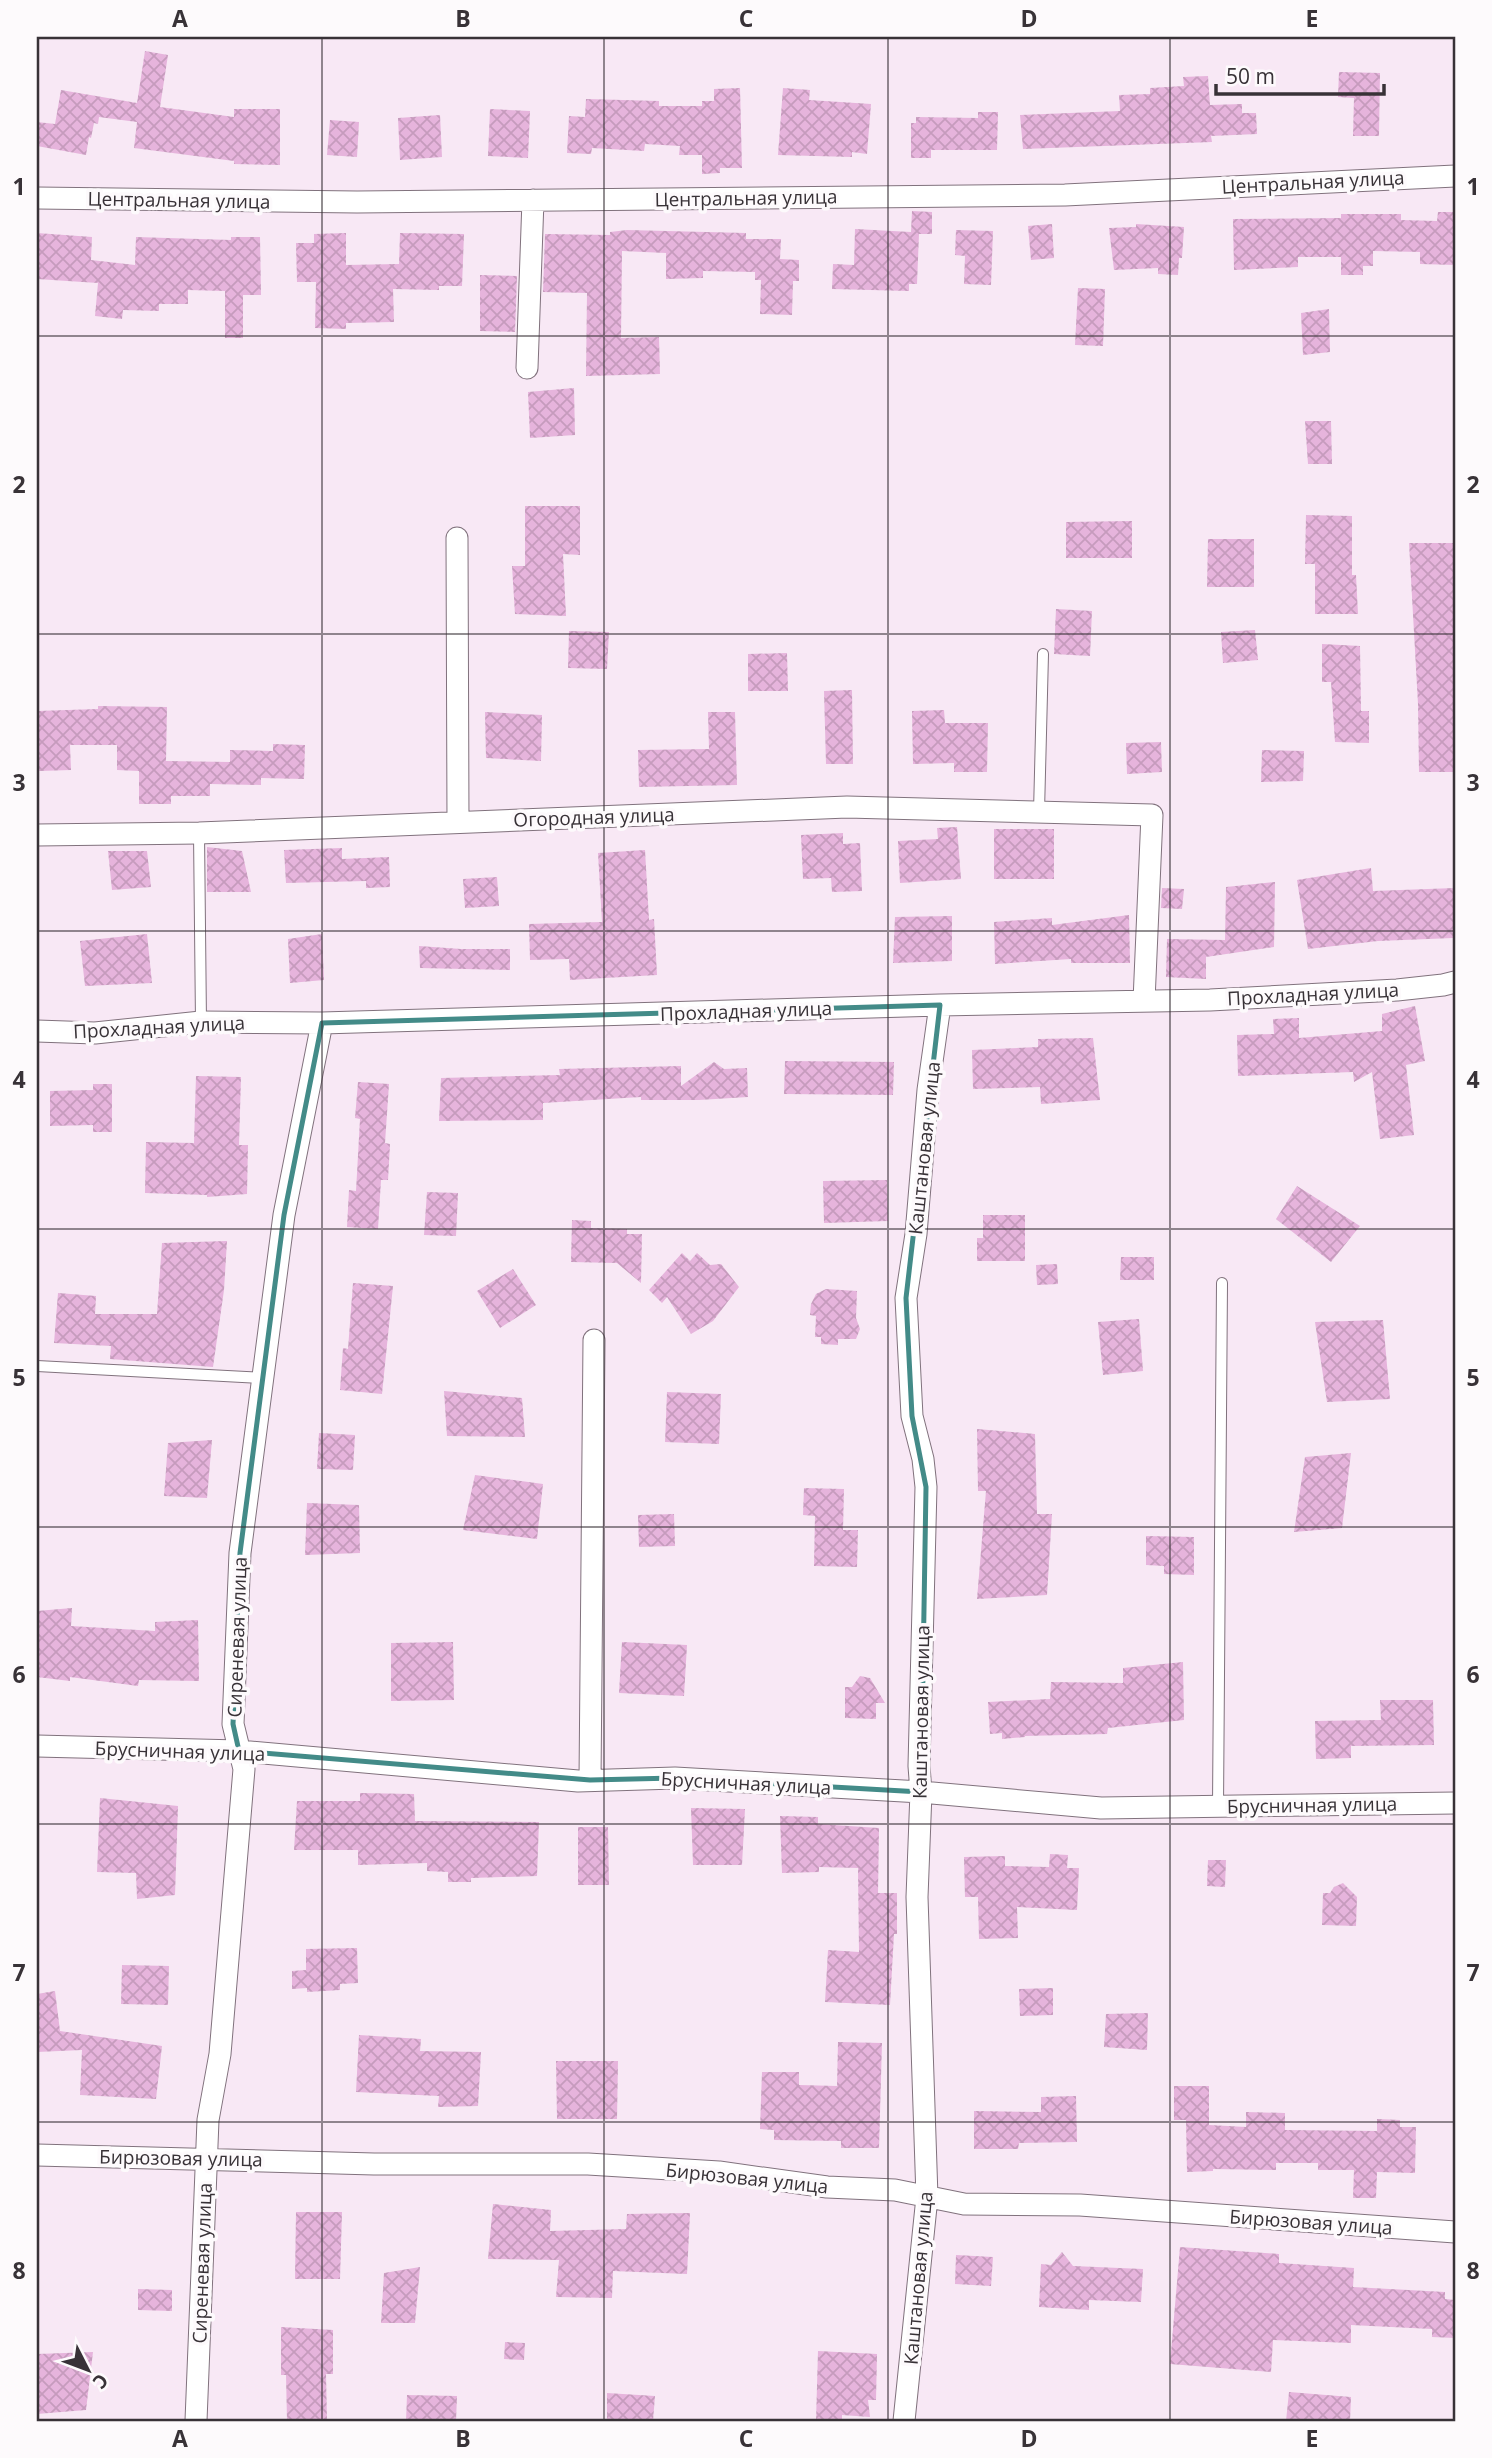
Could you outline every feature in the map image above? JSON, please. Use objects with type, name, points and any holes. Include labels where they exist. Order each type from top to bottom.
[{"type":"street","name":"Центральная улица","points":[[37,198],[357,202],[1065,195],[1455,176]]},
{"type":"street","points":[[527,368],[533,200]]},
{"type":"street","points":[[457,538],[458,822]]},
{"type":"street","name":"Огородная улица","points":[[37,835],[199,833],[847,807],[1152,815],[1144,1001]]},
{"type":"street","name":"Прохладная улица","points":[[37,1031],[94,1033],[201,1022],[322,1023],[1210,1000],[1384,990],[1455,982]]},
{"type":"street","name":"Каштановая улица","points":[[904,2421],[928,2197],[916,1897],[921,1792],[919,1766],[926,1487],[923,1459],[912,1416],[906,1298],[916,1234],[928,1090],[940,1005]]},
{"type":"street","name":"Сиреневая улица","points":[[196,2421],[208,2120],[220,2054],[244,1769],[233,1724],[240,1553],[284,1215],[322,1023]]},
{"type":"street","points":[[590,1780],[594,1340]]},
{"type":"street","name":"Брусничная улица","points":[[37,1746],[239,1751],[590,1780],[675,1778],[921,1792],[1101,1808],[1455,1803]]},
{"type":"street","name":"Бирюзовая улица","points":[[37,2155],[374,2164],[588,2164],[719,2172],[827,2187],[895,2190],[964,2204],[1080,2205],[1455,2232]]},
{"type":"lane","points":[[1039,813],[1043,654]]},
{"type":"lane","points":[[199,833],[201,1022]]},
{"type":"lane","points":[[1218,1806],[1222,1283]]},
{"type":"lane","points":[[37,1366],[263,1378]]},
{"type":"highlighted area","points":[[940,1005],[906,1298],[912,1416],[926,1487],[921,1792],[675,1778],[590,1780],[239,1751],[233,1724],[240,1553],[284,1215],[322,1023]]},
{"type":"building","points":[[145,51],[168,55],[160,107],[234,117],[234,109],[280,109],[280,165],[234,164],[234,161],[134,148],[137,122],[99,117],[98,124],[94,123],[91,138],[89,137],[86,155],[37,146],[37,122],[55,124],[61,90],[137,103]]},
{"type":"building","points":[[1339,72],[1380,73],[1379,136],[1353,136],[1354,98],[1338,97]]},
{"type":"building","points":[[1208,76],[1210,105],[1242,104],[1242,113],[1256,113],[1257,134],[1211,136],[1212,142],[1023,149],[1020,115],[1120,111],[1119,95],[1150,94],[1150,88],[1184,86],[1183,77]]},
{"type":"building","points":[[740,88],[742,168],[720,168],[720,173],[702,174],[702,155],[679,155],[680,146],[645,144],[644,151],[592,148],[591,154],[567,153],[569,116],[585,117],[586,99],[659,101],[659,106],[702,106],[702,101],[714,101],[714,89]]},
{"type":"building","points":[[783,88],[810,90],[809,100],[871,104],[867,154],[852,152],[852,157],[778,155]]},
{"type":"building","points":[[490,109],[530,111],[528,158],[488,156]]},
{"type":"building","points":[[978,112],[998,112],[997,150],[931,150],[931,158],[911,158],[911,123],[916,123],[916,117],[978,118]]},
{"type":"building","points":[[440,115],[442,157],[400,160],[398,118]]},
{"type":"building","points":[[330,120],[359,122],[357,157],[327,155]]},
{"type":"building","points":[[912,211],[932,212],[932,234],[919,234],[917,284],[909,284],[909,291],[832,289],[833,264],[854,265],[855,229],[911,232]]},
{"type":"building","points":[[1438,212],[1455,212],[1455,265],[1420,264],[1420,252],[1373,251],[1373,266],[1363,266],[1363,275],[1341,275],[1341,257],[1298,257],[1298,267],[1234,270],[1233,219],[1341,218],[1341,214],[1401,214],[1401,220],[1437,221]]},
{"type":"building","points":[[1052,224],[1054,258],[1031,260],[1028,226]]},
{"type":"building","points":[[1136,224],[1184,227],[1178,275],[1158,274],[1158,268],[1114,270],[1109,228],[1136,227]]},
{"type":"building","points":[[627,230],[746,233],[746,239],[781,239],[780,259],[799,260],[799,281],[793,281],[792,315],[760,314],[761,280],[755,280],[755,272],[703,271],[703,278],[666,279],[666,253],[622,251],[621,338],[659,337],[660,374],[586,376],[587,293],[543,292],[545,234],[610,235],[610,232]]},
{"type":"building","points":[[956,230],[993,231],[991,285],[964,284],[965,256],[955,255]]},
{"type":"building","points":[[37,233],[92,237],[91,260],[135,265],[136,237],[231,240],[231,237],[260,237],[261,295],[243,295],[243,338],[225,338],[225,291],[188,290],[188,304],[159,304],[159,311],[123,310],[122,319],[95,316],[98,283],[37,279]]},
{"type":"building","points":[[346,233],[346,265],[399,264],[400,233],[464,234],[462,286],[439,286],[439,290],[393,289],[394,322],[346,323],[346,329],[315,328],[316,282],[297,282],[296,243],[314,243],[314,234]]},
{"type":"building","points":[[480,275],[517,276],[515,332],[480,331]]},
{"type":"building","points":[[1078,288],[1105,289],[1103,346],[1075,345]]},
{"type":"building","points":[[1329,309],[1330,352],[1303,355],[1301,313]]},
{"type":"building","points":[[574,388],[575,435],[530,438],[528,392]]},
{"type":"building","points":[[1305,421],[1331,421],[1332,464],[1308,464]]},
{"type":"building","points":[[525,506],[580,506],[580,555],[563,554],[566,616],[515,614],[512,566],[525,566]]},
{"type":"building","points":[[1306,515],[1352,516],[1352,575],[1356,575],[1358,614],[1315,614],[1315,564],[1305,564]]},
{"type":"building","points":[[1132,521],[1132,558],[1066,558],[1066,522]]},
{"type":"building","points":[[1208,539],[1254,539],[1254,587],[1207,587]]},
{"type":"building","points":[[1409,543],[1453,543],[1455,772],[1419,772]]},
{"type":"building","points":[[1056,609],[1092,611],[1090,656],[1054,654]]},
{"type":"building","points":[[1255,630],[1258,660],[1223,663],[1221,632]]},
{"type":"building","points":[[569,631],[609,632],[607,669],[568,668]]},
{"type":"building","points":[[1322,644],[1360,646],[1361,711],[1369,711],[1369,743],[1335,742],[1331,682],[1322,682]]},
{"type":"building","points":[[787,653],[788,691],[748,691],[748,654]]},
{"type":"building","points":[[852,690],[853,764],[826,764],[824,691]]},
{"type":"building","points":[[98,706],[167,707],[166,761],[230,762],[230,750],[273,751],[273,744],[305,745],[304,779],[261,778],[261,785],[210,784],[210,796],[171,796],[171,804],[139,804],[139,771],[117,770],[117,745],[70,745],[71,770],[39,771],[37,711],[98,709]]},
{"type":"building","points":[[944,710],[945,723],[988,723],[987,772],[954,772],[954,763],[913,764],[912,711]]},
{"type":"building","points":[[485,712],[542,715],[541,761],[486,758]]},
{"type":"building","points":[[708,712],[735,712],[737,785],[639,787],[638,750],[709,749]]},
{"type":"building","points":[[1161,742],[1162,772],[1127,774],[1126,743]]},
{"type":"building","points":[[1262,750],[1304,751],[1303,781],[1261,782]]},
{"type":"building","points":[[957,827],[961,879],[900,883],[898,841],[938,839],[937,828]]},
{"type":"building","points":[[994,829],[1054,829],[1054,879],[994,879]]},
{"type":"building","points":[[843,833],[843,844],[860,843],[862,891],[832,892],[831,878],[803,879],[801,835]]},
{"type":"building","points":[[207,847],[242,851],[251,892],[207,892]]},
{"type":"building","points":[[342,848],[342,859],[389,857],[390,887],[366,888],[366,881],[286,883],[284,850]]},
{"type":"building","points":[[645,850],[649,920],[654,919],[657,975],[570,980],[569,959],[530,960],[529,924],[602,922],[598,853]]},
{"type":"building","points":[[108,851],[147,851],[151,887],[112,890]]},
{"type":"building","points":[[1371,868],[1373,891],[1455,888],[1453,938],[1378,941],[1308,949],[1297,880]]},
{"type":"building","points":[[497,877],[499,906],[465,908],[463,879]]},
{"type":"building","points":[[1275,882],[1274,947],[1206,957],[1206,979],[1166,977],[1167,939],[1225,940],[1226,887]]},
{"type":"building","points":[[1162,888],[1184,889],[1182,909],[1161,908]]},
{"type":"building","points":[[1129,915],[1130,963],[1071,963],[1071,959],[995,964],[994,922],[1052,918],[1052,925]]},
{"type":"building","points":[[952,916],[952,961],[893,963],[895,917]]},
{"type":"building","points":[[147,934],[152,983],[85,986],[80,941]]},
{"type":"building","points":[[322,934],[324,980],[290,983],[288,939]]},
{"type":"building","points":[[419,946],[510,949],[510,970],[420,968]]},
{"type":"building","points":[[1415,1006],[1425,1061],[1406,1065],[1414,1135],[1380,1139],[1372,1072],[1354,1082],[1353,1072],[1238,1076],[1237,1035],[1274,1034],[1273,1019],[1299,1018],[1299,1038],[1382,1031],[1382,1014]]},
{"type":"building","points":[[1093,1038],[1100,1100],[1041,1104],[1040,1087],[973,1089],[972,1050],[1038,1047],[1038,1039]]},
{"type":"building","points":[[785,1061],[894,1062],[893,1095],[784,1094]]},
{"type":"building","points":[[714,1062],[724,1069],[747,1068],[748,1097],[641,1100],[641,1097],[543,1103],[543,1120],[439,1121],[441,1078],[560,1075],[559,1069],[681,1066],[681,1086]]},
{"type":"building","points":[[196,1076],[241,1077],[239,1145],[248,1145],[247,1194],[207,1197],[145,1193],[146,1142],[194,1143]]},
{"type":"building","points":[[358,1082],[389,1084],[385,1143],[390,1144],[388,1180],[381,1180],[378,1229],[347,1227],[349,1190],[356,1191],[360,1119],[355,1118]]},
{"type":"building","points":[[93,1084],[112,1084],[112,1132],[93,1132],[93,1125],[50,1126],[50,1091],[93,1090]]},
{"type":"building","points":[[887,1180],[888,1221],[824,1223],[823,1181]]},
{"type":"building","points":[[1297,1186],[1360,1226],[1331,1262],[1276,1219]]},
{"type":"building","points":[[427,1192],[458,1193],[456,1236],[424,1235]]},
{"type":"building","points":[[983,1215],[1025,1215],[1025,1261],[977,1261],[977,1238],[983,1238]]},
{"type":"building","points":[[572,1220],[591,1221],[591,1228],[627,1229],[627,1234],[642,1234],[641,1283],[617,1263],[571,1262]]},
{"type":"building","points":[[227,1241],[224,1290],[213,1367],[110,1359],[111,1346],[54,1343],[58,1293],[96,1296],[95,1314],[157,1314],[162,1243]]},
{"type":"building","points":[[682,1253],[690,1261],[697,1253],[710,1265],[721,1264],[739,1287],[713,1321],[691,1334],[667,1297],[662,1303],[649,1290]]},
{"type":"building","points":[[1121,1257],[1154,1257],[1154,1280],[1120,1280]]},
{"type":"building","points":[[1057,1264],[1058,1284],[1037,1285],[1036,1265]]},
{"type":"building","points":[[513,1269],[536,1305],[500,1328],[477,1291]]},
{"type":"building","points":[[353,1283],[393,1286],[382,1394],[340,1390],[343,1348],[348,1349]]},
{"type":"building","points":[[826,1289],[857,1291],[856,1318],[860,1329],[856,1339],[838,1339],[838,1345],[821,1344],[821,1337],[815,1337],[816,1316],[810,1315],[811,1304],[816,1294]]},
{"type":"building","points":[[1139,1319],[1143,1371],[1103,1375],[1098,1322]]},
{"type":"building","points":[[1383,1320],[1390,1399],[1327,1402],[1315,1322]]},
{"type":"building","points":[[444,1391],[522,1398],[525,1437],[447,1436]]},
{"type":"building","points":[[667,1392],[721,1394],[719,1444],[665,1442]]},
{"type":"building","points":[[977,1429],[1035,1434],[1037,1514],[1052,1514],[1047,1595],[977,1599],[986,1491],[978,1491]]},
{"type":"building","points":[[319,1433],[355,1435],[353,1470],[317,1469]]},
{"type":"building","points":[[212,1440],[207,1498],[164,1496],[168,1443]]},
{"type":"building","points":[[1351,1453],[1342,1528],[1294,1532],[1305,1457]]},
{"type":"building","points":[[475,1475],[543,1484],[537,1539],[463,1530]]},
{"type":"building","points":[[804,1488],[844,1489],[843,1530],[858,1530],[857,1567],[814,1566],[815,1516],[803,1515]]},
{"type":"building","points":[[307,1503],[359,1505],[360,1553],[305,1555]]},
{"type":"building","points":[[674,1514],[675,1546],[639,1547],[638,1515]]},
{"type":"building","points":[[1146,1536],[1194,1537],[1194,1575],[1164,1574],[1164,1566],[1146,1565]]},
{"type":"building","points":[[72,1608],[71,1626],[155,1631],[155,1622],[198,1620],[199,1681],[139,1680],[138,1686],[70,1677],[70,1681],[37,1677],[37,1611]]},
{"type":"building","points":[[453,1642],[454,1700],[391,1701],[391,1643]]},
{"type":"building","points":[[622,1642],[687,1645],[684,1696],[619,1693]]},
{"type":"building","points":[[1183,1662],[1184,1720],[1108,1728],[1107,1734],[1002,1739],[1002,1733],[990,1734],[988,1702],[1050,1699],[1051,1682],[1123,1683],[1123,1668]]},
{"type":"building","points":[[860,1676],[870,1678],[885,1703],[876,1703],[876,1719],[845,1718],[845,1687],[852,1687]]},
{"type":"building","points":[[1380,1700],[1433,1700],[1434,1745],[1351,1746],[1351,1758],[1316,1759],[1315,1721],[1381,1720]]},
{"type":"building","points":[[360,1793],[414,1794],[415,1821],[539,1822],[537,1876],[471,1878],[471,1882],[448,1882],[448,1872],[427,1871],[427,1863],[358,1865],[358,1850],[294,1850],[297,1801],[360,1801]]},
{"type":"building","points":[[100,1798],[178,1806],[175,1895],[137,1899],[136,1873],[97,1872]]},
{"type":"building","points":[[691,1808],[745,1809],[742,1865],[693,1865]]},
{"type":"building","points":[[780,1816],[818,1817],[818,1824],[879,1828],[878,1893],[897,1893],[897,1934],[894,1934],[890,2005],[825,2002],[828,1950],[859,1952],[858,1868],[819,1867],[819,1872],[782,1873]]},
{"type":"building","points":[[578,1827],[608,1827],[609,1885],[578,1885]]},
{"type":"building","points":[[1050,1854],[1068,1855],[1067,1868],[1079,1868],[1077,1910],[1017,1907],[1018,1938],[979,1939],[978,1897],[965,1897],[964,1857],[1005,1856],[1005,1866],[1049,1867]]},
{"type":"building","points":[[1208,1860],[1226,1860],[1225,1887],[1207,1886]]},
{"type":"building","points":[[1343,1883],[1357,1897],[1356,1926],[1322,1925],[1323,1893],[1330,1893],[1334,1887]]},
{"type":"building","points":[[357,1948],[358,1983],[340,1984],[340,1990],[307,1992],[307,1988],[292,1989],[292,1971],[306,1970],[306,1949]]},
{"type":"building","points":[[122,1965],[169,1966],[168,2005],[121,2004]]},
{"type":"building","points":[[1053,1988],[1053,2015],[1020,2016],[1019,1989]]},
{"type":"building","points":[[55,1991],[60,2031],[162,2046],[156,2099],[80,2095],[82,2050],[37,2052],[37,1994]]},
{"type":"building","points":[[1148,2013],[1147,2050],[1104,2047],[1106,2014]]},
{"type":"building","points":[[359,2035],[421,2039],[420,2051],[481,2052],[478,2106],[438,2107],[439,2096],[356,2092]]},
{"type":"building","points":[[838,2042],[882,2043],[879,2148],[841,2148],[841,2141],[774,2140],[774,2130],[760,2129],[762,2072],[799,2072],[799,2085],[837,2086]]},
{"type":"building","points":[[556,2061],[618,2061],[617,2119],[557,2119]]},
{"type":"building","points":[[1174,2086],[1209,2086],[1209,2125],[1246,2127],[1246,2112],[1285,2113],[1285,2130],[1377,2131],[1377,2119],[1400,2120],[1400,2127],[1416,2127],[1415,2173],[1377,2172],[1376,2198],[1353,2198],[1354,2170],[1318,2170],[1318,2163],[1276,2163],[1276,2170],[1213,2169],[1187,2172],[1186,2120],[1174,2120]]},
{"type":"building","points":[[1076,2096],[1077,2142],[1019,2143],[1018,2149],[974,2149],[974,2111],[1041,2112],[1041,2097]]},
{"type":"building","points":[[493,2204],[551,2210],[550,2231],[626,2229],[627,2214],[690,2213],[687,2274],[613,2271],[612,2298],[556,2297],[559,2260],[488,2259]]},
{"type":"building","points":[[296,2212],[342,2212],[340,2279],[295,2279]]},
{"type":"building","points":[[1180,2247],[1279,2254],[1279,2263],[1354,2268],[1353,2287],[1445,2292],[1445,2299],[1455,2300],[1455,2338],[1432,2337],[1432,2329],[1351,2325],[1351,2343],[1273,2340],[1271,2372],[1170,2364]]},
{"type":"building","points":[[1062,2252],[1073,2266],[1143,2269],[1141,2302],[1089,2300],[1089,2310],[1039,2307],[1041,2264],[1051,2265]]},
{"type":"building","points":[[956,2255],[993,2257],[991,2286],[955,2284]]},
{"type":"building","points":[[420,2267],[415,2323],[381,2323],[384,2273]]},
{"type":"building","points":[[138,2289],[172,2290],[172,2311],[138,2310]]},
{"type":"building","points":[[281,2327],[333,2330],[333,2374],[326,2374],[327,2421],[287,2421],[286,2375],[281,2375]]},
{"type":"building","points":[[505,2342],[525,2343],[524,2360],[504,2359]]},
{"type":"building","points":[[818,2351],[877,2354],[876,2400],[868,2400],[870,2417],[842,2415],[842,2421],[816,2421]]},
{"type":"building","points":[[93,2352],[86,2410],[37,2414],[37,2354]]},
{"type":"building","points":[[1289,2392],[1351,2397],[1350,2421],[1286,2421]]},
{"type":"building","points":[[607,2393],[655,2396],[653,2421],[607,2421]]},
{"type":"building","points":[[407,2395],[457,2396],[456,2421],[406,2421]]}]
